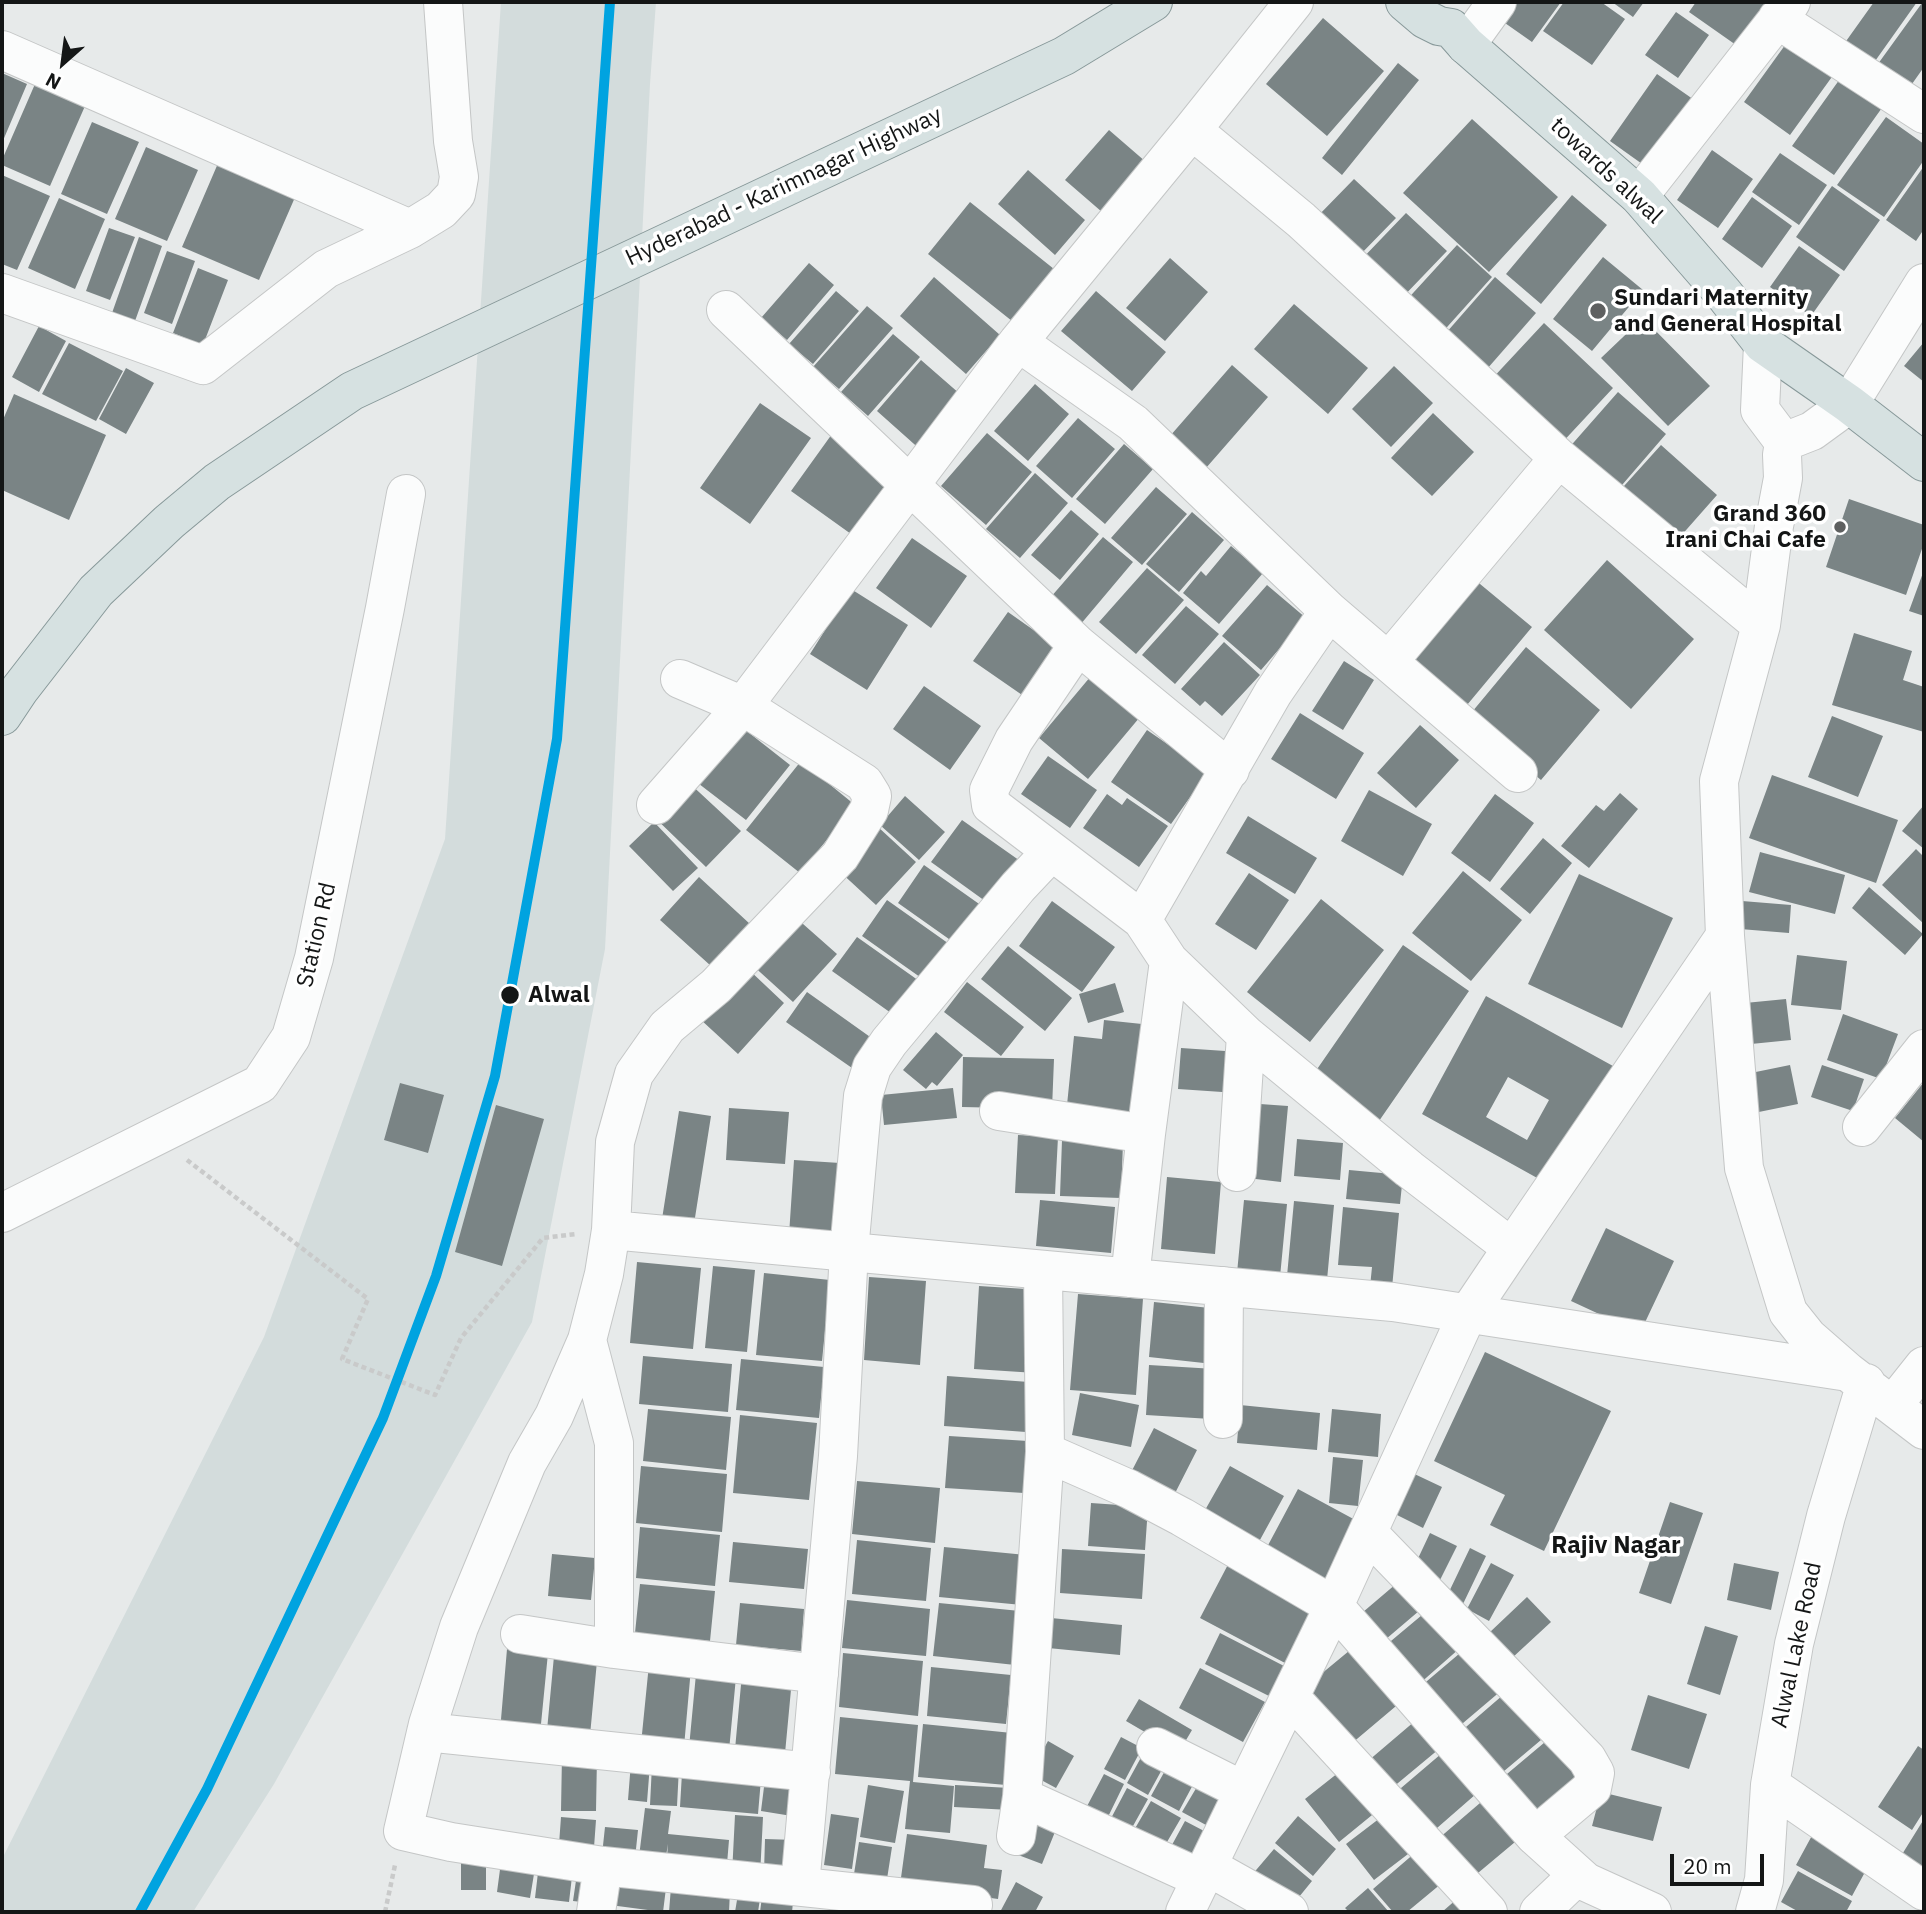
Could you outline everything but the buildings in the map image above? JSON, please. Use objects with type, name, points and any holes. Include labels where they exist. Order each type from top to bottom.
[{"type":"main road","name":"Hyderabad - Karimnagar Highway","points":[[2,716],[96,592],[169,522],[217,482],[352,391],[1064,56],[1153,2]]},
{"type":"main road","name":"towards alwal","points":[[1405,2],[1425,19],[1439,26],[1453,25],[1639,197],[1724,294],[1763,344],[1849,404],[1924,462]]},
{"type":"street","points":[[5,303],[203,365],[326,269],[410,229],[441,210],[456,194],[459,177],[453,141],[443,2]]},
{"type":"street","points":[[656,806],[743,706],[1018,342],[1294,2]]},
{"type":"street","points":[[1453,25],[1497,2]]},
{"type":"street","points":[[1639,197],[1784,10],[1924,114]]},
{"type":"street","points":[[2,50],[410,229]]},
{"type":"street","points":[[1192,130],[1301,220],[1559,458],[1761,625]]},
{"type":"street","points":[[1784,442],[1812,431],[1849,404],[1924,283]]},
{"type":"street","points":[[726,310],[1078,645],[1230,770]]},
{"type":"street","points":[[1018,342],[1133,423],[1329,611],[1518,773]]},
{"type":"street","points":[[1763,344],[1760,410],[1784,442],[1783,478],[1761,625],[1719,781],[1725,936],[1744,1168],[1788,1312],[1808,1337],[1924,1430]]},
{"type":"street","points":[[1389,661],[1559,458]]},
{"type":"street","name":"Station Rd","points":[[2,1213],[260,1084],[291,1037],[314,958],[406,494]]},
{"type":"street","points":[[1142,920],[1273,693],[1329,611]]},
{"type":"street","points":[[1078,645],[1014,740],[989,790],[991,805],[1142,920],[1169,961],[1247,1035],[1409,1169],[1512,1248]]},
{"type":"street","points":[[680,679],[743,706],[864,783],[872,796],[869,810],[840,856],[716,986],[667,1027],[634,1074],[615,1142],[611,1230],[604,1274],[587,1340],[554,1416],[527,1463],[459,1627],[426,1732],[403,1831],[451,1842],[603,1866],[973,1905]]},
{"type":"street","points":[[800,1886],[838,1456],[849,1251],[863,1096],[872,1067],[889,1041],[1018,887],[1051,852]]},
{"type":"street","points":[[1185,1912],[1334,1606],[1467,1314],[1725,936]]},
{"type":"street","points":[[1130,1278],[1169,961]]},
{"type":"street","points":[[1237,1172],[1247,1035]]},
{"type":"street","points":[[1862,1127],[1924,1049]]},
{"type":"street","points":[[999,1111],[1146,1134]]},
{"type":"street","points":[[611,1230],[1393,1302],[1869,1387],[1924,1366]]},
{"type":"street","points":[[1016,1836],[1022,1797],[1045,1452],[1043,1270]]},
{"type":"street","points":[[1223,1419],[1224,1286]]},
{"type":"street","points":[[587,1340],[614,1443],[614,1649]]},
{"type":"street","name":"Alwal Lake Road","points":[[1755,1912],[1764,1880],[1770,1786],[1794,1644],[1826,1516],[1869,1387]]},
{"type":"street","points":[[1045,1452],[1129,1489],[1182,1517],[1334,1606],[1535,1836],[1577,1876],[1632,1909]]},
{"type":"street","points":[[1368,1533],[1578,1749],[1595,1773],[1592,1788],[1535,1836]]},
{"type":"street","points":[[520,1634],[614,1649],[819,1674]]},
{"type":"street","points":[[1290,1697],[1488,1912]]},
{"type":"street","points":[[426,1732],[811,1772]]},
{"type":"street","points":[[1156,1746],[1244,1791]]},
{"type":"street","points":[[1770,1786],[1924,1891]]},
{"type":"street","points":[[1022,1797],[1205,1872],[1289,1912]]},
{"type":"street","points":[[596,1912],[603,1866]]},
{"type":"street","points":[[1539,1912],[1577,1876]]},
{"type":"path","points":[[157,1137],[368,1299],[342,1359],[435,1395],[461,1338],[543,1238],[611,1230]]},
{"type":"path","points":[[385,1912],[403,1831]]},
{"type":"shaded area","points":[[501,2],[656,2],[605,949],[532,1322],[274,1784],[193,1912],[2,1912],[2,1859],[264,1337],[445,839]]},
{"type":"transit line","points":[[140,1912],[207,1789],[383,1418],[436,1276],[495,1076],[557,739],[610,2]]},
{"type":"place","name":"Sundari Maternity and General Hospital","points":[[1598,311]]},
{"type":"place","name":"Grand 360 Irani Chai Cafe","points":[[1840,527]]},
{"type":"place","name":"Alwal","points":[[510,995]]},
{"type":"district","name":"Rajiv Nagar","points":[[1616,1546]]}]
